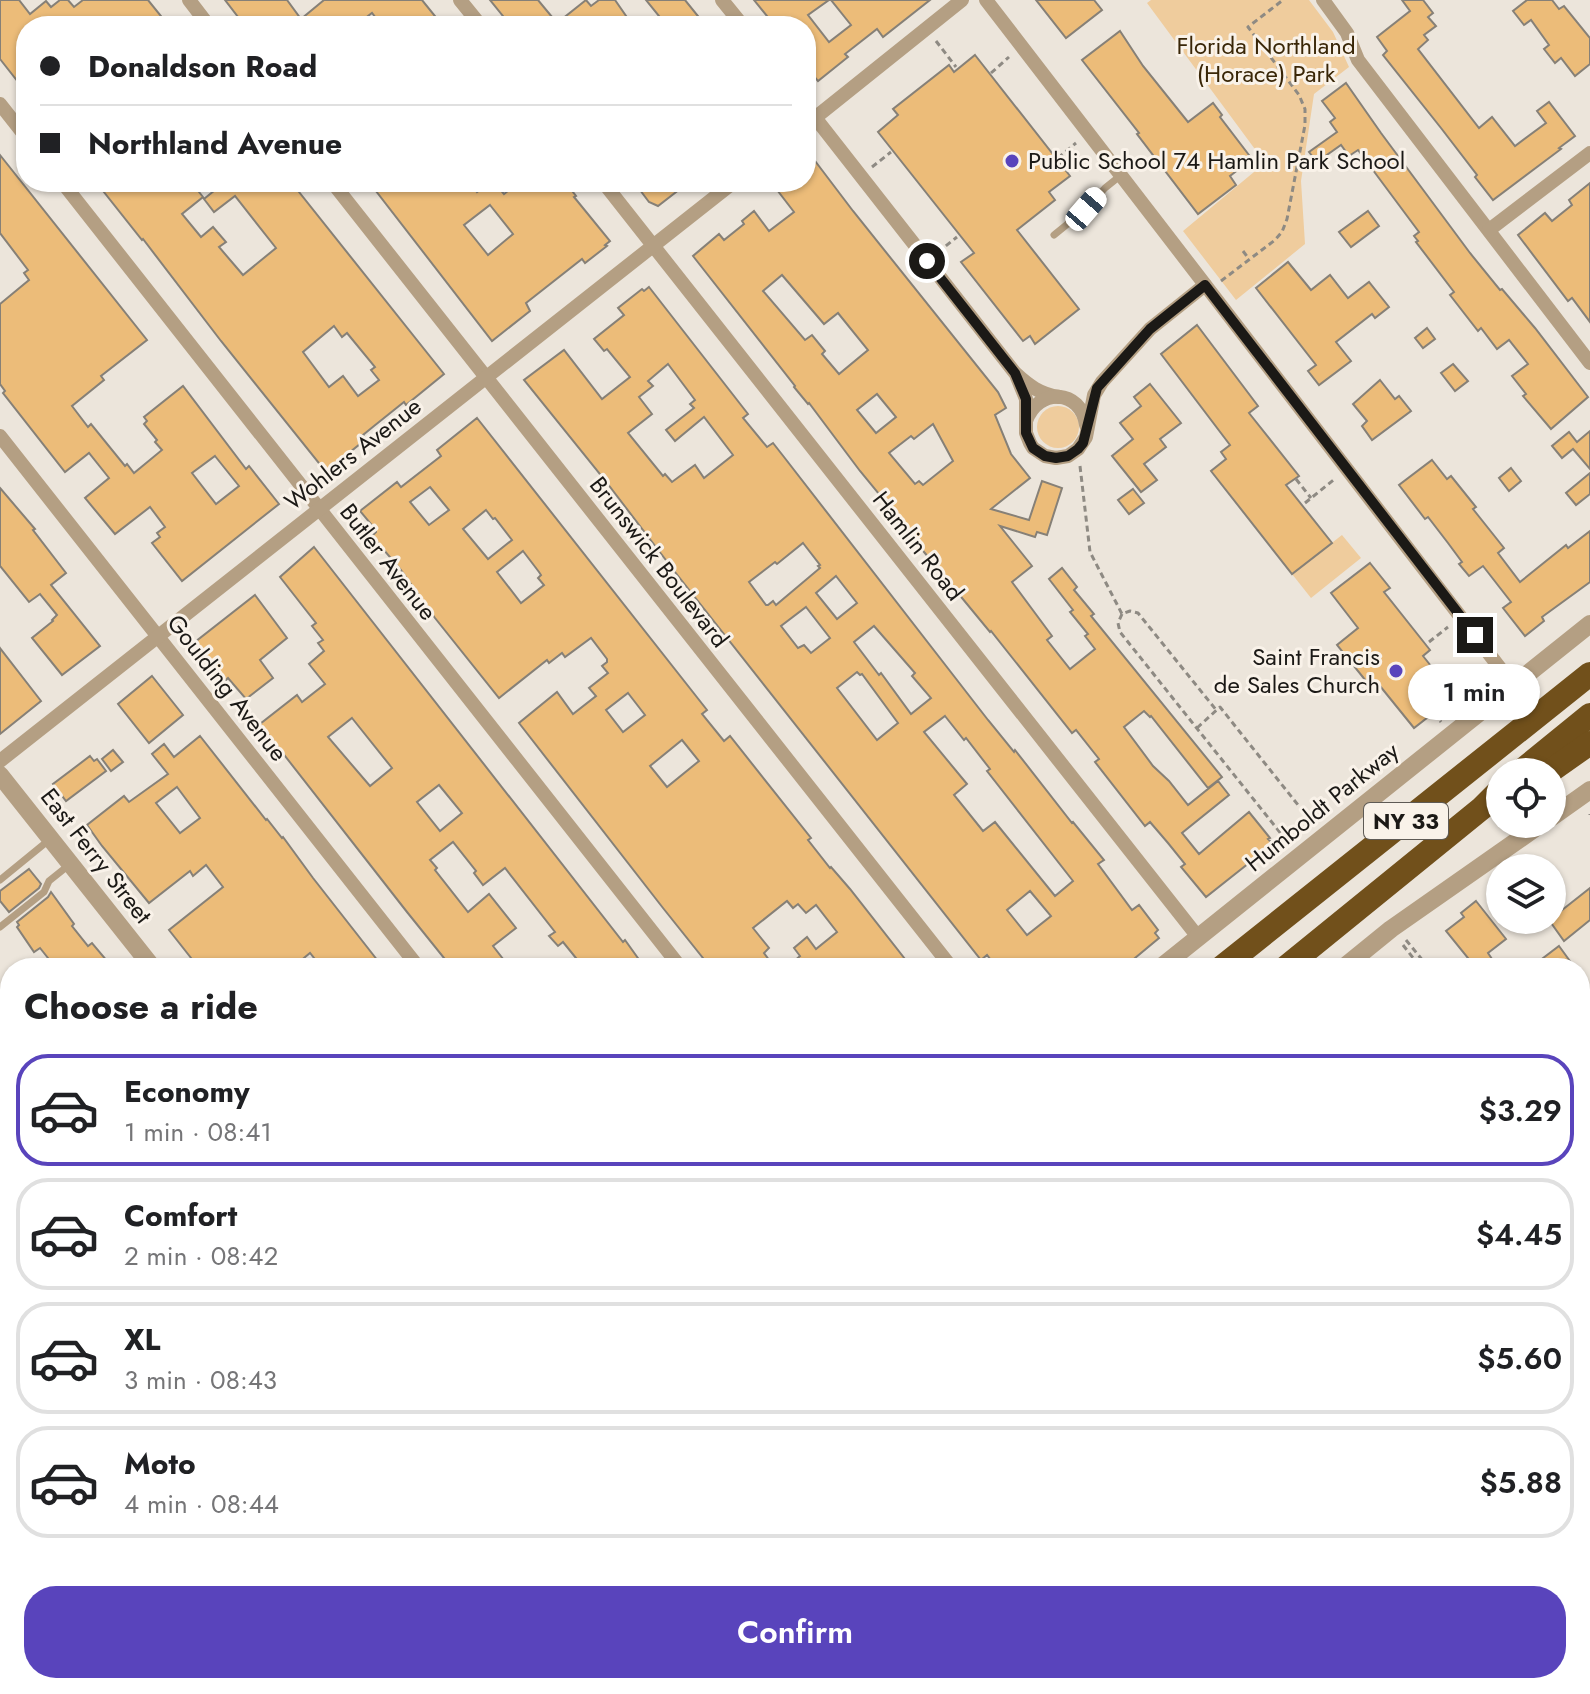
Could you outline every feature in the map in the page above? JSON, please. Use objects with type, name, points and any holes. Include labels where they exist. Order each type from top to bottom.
[{"type":"highway","name":"NY 33","points":[[1234,958],[1590,674]]},
{"type":"highway","points":[[1537,758],[1590,715]]},
{"type":"highway","points":[[1566,760],[1590,743]]},
{"type":"highway","name":"NY 33","points":[[1298,958],[1486,808]]},
{"type":"street","points":[[189,0],[201,16]]},
{"type":"street","points":[[460,0],[473,16]]},
{"type":"street","points":[[722,0],[735,16]]},
{"type":"street","points":[[816,111],[962,0]]},
{"type":"street","points":[[986,0],[1513,685]]},
{"type":"street","points":[[1323,0],[1347,33],[1358,60],[1590,363]]},
{"type":"street","points":[[0,104],[16,124]]},
{"type":"street","points":[[816,125],[1015,373],[1038,392],[1070,400],[1080,408],[1086,418],[1086,437]]},
{"type":"street","points":[[1489,230],[1590,153]]},
{"type":"street","name":"Butler Avenue","points":[[70,192],[673,958]]},
{"type":"street","name":"Brunswick Boulevard","points":[[340,192],[944,958]]},
{"type":"street","name":"Hamlin Road","points":[[611,192],[1198,937]]},
{"type":"street","name":"Wohlers Avenue","points":[[0,761],[722,192]]},
{"type":"street","points":[[1015,373],[1026,399],[1025,427],[1033,448],[1049,457],[1068,456],[1078,449],[1086,437],[1094,395],[1102,382],[1150,329],[1205,285]]},
{"type":"street","points":[[1025,427],[1036,404],[1046,398],[1084,395],[1102,382]]},
{"type":"street","name":"Goulding Avenue","points":[[0,436],[411,958]]},
{"type":"street","name":"Humboldt Parkway","points":[[1172,958],[1590,624]]},
{"type":"street","name":"East Ferry Street","points":[[0,775],[145,958]]},
{"type":"street","points":[[1566,807],[1590,790]]},
{"type":"street","points":[[1355,958],[1391,929],[1521,838]]},
{"type":"lane","points":[[1054,235],[1121,175]]},
{"type":"lane","points":[[0,880],[51,838]]},
{"type":"lane","points":[[0,927],[44,892],[49,881],[70,863]]},
{"type":"path","points":[[1221,281],[1275,240],[1285,225],[1305,125],[1303,102],[1248,27],[1283,0]]},
{"type":"path","points":[[933,37],[956,67]]},
{"type":"path","points":[[991,73],[1006,60]]},
{"type":"path","points":[[1058,158],[1073,145]]},
{"type":"path","points":[[868,170],[891,152]]},
{"type":"path","points":[[935,254],[957,237]]},
{"type":"path","points":[[1243,251],[1249,259]]},
{"type":"path","points":[[1080,466],[1090,552],[1122,614]]},
{"type":"path","points":[[1305,503],[1339,476]]},
{"type":"path","points":[[1296,479],[1311,498]]},
{"type":"path","points":[[1217,711],[1138,613],[1130,611],[1122,614],[1118,623],[1120,632],[1290,845]]},
{"type":"path","points":[[1429,642],[1453,624]]},
{"type":"path","points":[[1197,728],[1220,707],[1308,818]]},
{"type":"path","points":[[1434,713],[1440,721]]},
{"type":"path","points":[[1403,945],[1413,958]]},
{"type":"path","points":[[1413,948],[1421,958]]},
{"type":"green space","name":"Florida Northland (Horace) Park","points":[[1151,0],[1309,0],[1333,32],[1349,67],[1314,94],[1301,181],[1305,244],[1236,300],[1183,231],[1254,172],[1260,156],[1147,3]]},
{"type":"green space","points":[[1058,406],[1073,412],[1079,427],[1073,442],[1058,448],[1043,442],[1037,427],[1043,412]]},
{"type":"green space","points":[[1342,535],[1361,558],[1311,598],[1292,574]]},
{"type":"building","points":[[0,0],[19,0],[30,14],[46,1],[51,7],[60,0],[68,0],[74,7],[83,0],[148,0],[161,16],[16,16],[16,79],[0,59]]},
{"type":"building","points":[[225,0],[287,0],[299,16],[237,16]]},
{"type":"building","points":[[324,0],[422,0],[435,16],[374,16],[372,13],[368,16],[305,16]]},
{"type":"building","points":[[490,0],[538,0],[551,16],[503,16]]},
{"type":"building","points":[[586,0],[591,6],[599,0],[615,0],[626,16],[566,16]]},
{"type":"building","points":[[646,0],[685,0],[698,16],[659,16]]},
{"type":"building","points":[[754,0],[829,0],[809,16],[767,16]]},
{"type":"building","points":[[831,0],[930,0],[883,37],[877,29],[845,54],[848,57],[818,81],[816,25],[829,42],[851,25]]},
{"type":"building","points":[[1036,0],[1094,0],[1102,10],[1066,38]]},
{"type":"building","points":[[1402,0],[1423,0],[1433,13],[1428,17],[1436,26],[1424,35],[1428,40],[1418,49],[1479,128],[1492,117],[1515,146],[1546,123],[1537,111],[1549,102],[1575,136],[1493,200],[1383,55],[1387,51],[1377,37],[1410,11]]},
{"type":"building","points":[[1527,0],[1552,0],[1559,9],[1564,6],[1590,38],[1590,64],[1575,76],[1561,58],[1555,63],[1544,49],[1549,45],[1531,20],[1524,25],[1513,11]]},
{"type":"building","points":[[1120,31],[1143,66],[1188,122],[1213,103],[1252,159],[1230,176],[1236,185],[1198,214],[1082,60]]},
{"type":"building","points":[[975,55],[1070,176],[1049,192],[1055,200],[1017,230],[1079,309],[1035,344],[1030,336],[1023,341],[961,262],[974,253],[878,132],[898,115],[893,109],[949,65],[954,72]]},
{"type":"building","points":[[1346,83],[1470,253],[1535,328],[1588,397],[1551,429],[1523,396],[1526,394],[1512,376],[1528,364],[1509,340],[1497,349],[1481,328],[1478,331],[1450,295],[1454,292],[1416,242],[1414,236],[1419,232],[1358,150],[1349,156],[1341,145],[1317,162],[1309,152],[1337,132],[1330,122],[1335,118],[1322,101]]},
{"type":"building","points":[[0,155],[16,175],[16,192],[29,192],[147,340],[101,376],[104,380],[72,406],[88,427],[91,424],[134,473],[162,450],[144,424],[147,421],[144,417],[183,386],[246,469],[249,466],[279,504],[182,581],[152,543],[160,537],[157,533],[165,527],[150,507],[115,534],[85,498],[109,478],[89,453],[65,472],[3,393],[5,391],[0,384],[0,304],[29,280],[24,273],[28,270],[0,233]],"holes":[[[215,456],[239,486],[216,504],[192,473]]]},
{"type":"building","points":[[816,162],[998,392],[1006,408],[995,415],[1011,454],[1030,478],[991,509],[1029,520],[1042,481],[1062,488],[1047,535],[1037,532],[1035,537],[1000,526],[1032,566],[1012,582],[1052,636],[1047,640],[1070,669],[1095,649],[1085,636],[1088,634],[1070,612],[1073,610],[1049,579],[1062,568],[1077,587],[1074,590],[1094,614],[1091,616],[1222,777],[1208,788],[1144,711],[1124,727],[1188,805],[1218,781],[1229,795],[1182,833],[1199,854],[1249,812],[1273,844],[1206,897],[1181,867],[1185,864],[1168,843],[1150,822],[1145,826],[1095,762],[1099,759],[1076,730],[1072,733],[919,546],[693,256],[719,234],[724,240],[754,211],[769,231],[794,212],[779,192],[816,192]],"holes":[[[782,275],[824,324],[838,313],[868,350],[839,374],[822,354],[825,351],[812,335],[805,340],[763,291]],[[877,394],[896,417],[876,433],[857,410]],[[933,424],[953,461],[923,485],[919,481],[915,484],[889,453]]]},
{"type":"building","points":[[1590,183],[1590,322],[1572,298],[1568,301],[1518,235],[1545,213],[1552,221],[1572,205],[1569,200]]},
{"type":"building","points":[[104,192],[199,192],[203,197],[182,214],[201,237],[213,227],[226,242],[219,247],[243,275],[276,248],[235,196],[214,212],[204,199],[213,192],[299,192],[444,374],[363,435],[366,439],[328,470],[322,467],[221,341]],"holes":[[[334,326],[342,337],[347,333],[375,367],[371,370],[379,380],[358,396],[343,376],[329,387],[303,352]]]},
{"type":"building","points":[[377,192],[573,192],[610,241],[585,263],[582,259],[526,303],[530,311],[492,341]],"holes":[[[490,205],[513,234],[488,255],[464,225]]]},
{"type":"building","points":[[642,192],[676,192],[658,206],[649,202]]},
{"type":"building","points":[[1368,211],[1379,226],[1351,247],[1339,232]]},
{"type":"building","points":[[1288,262],[1311,290],[1330,275],[1348,298],[1369,282],[1389,307],[1375,318],[1372,314],[1336,342],[1351,361],[1319,385],[1308,371],[1316,365],[1256,288]]},
{"type":"building","points":[[649,287],[748,414],[743,418],[767,447],[773,443],[988,720],[1104,860],[1098,864],[1132,910],[1139,905],[1158,930],[1155,933],[1159,938],[1135,958],[989,958],[987,955],[979,958],[524,380],[564,350],[602,399],[630,377],[607,349],[604,351],[594,339],[624,315],[618,308],[642,289],[644,291]],"holes":[[[668,364],[695,400],[690,404],[694,408],[666,430],[675,441],[704,417],[733,455],[704,478],[695,465],[672,482],[665,474],[663,476],[628,433],[652,414],[639,397],[653,386],[648,381]],[[803,543],[820,568],[776,605],[773,601],[766,605],[749,582],[775,562],[777,564]],[[836,576],[857,603],[837,619],[816,593]],[[806,607],[830,638],[811,653],[804,645],[798,648],[781,626]],[[874,626],[915,673],[912,676],[931,698],[911,714],[854,642]],[[857,672],[862,674],[898,723],[877,740],[837,688]],[[945,716],[964,740],[966,738],[990,769],[987,771],[1073,881],[1055,896],[995,822],[983,831],[954,795],[967,784],[924,732]],[[1030,891],[1051,916],[1027,935],[1007,910]]]},
{"type":"building","points":[[1197,325],[1258,406],[1249,413],[1299,476],[1286,485],[1332,543],[1292,574],[1211,471],[1226,459],[1221,452],[1230,445],[1161,354]]},
{"type":"building","points":[[1427,328],[1435,339],[1423,348],[1415,338]]},
{"type":"building","points":[[1453,364],[1468,381],[1455,391],[1441,373]]},
{"type":"building","points":[[1380,380],[1395,399],[1399,396],[1411,411],[1372,440],[1362,426],[1367,421],[1353,404]]},
{"type":"building","points":[[1150,384],[1181,423],[1160,439],[1166,447],[1144,464],[1157,480],[1141,492],[1112,456],[1133,439],[1120,423],[1141,406],[1134,397]]},
{"type":"building","points":[[477,418],[707,710],[702,714],[724,741],[730,736],[811,838],[808,840],[904,958],[798,958],[800,956],[794,948],[807,937],[816,949],[837,932],[816,905],[806,913],[798,904],[793,908],[787,901],[753,928],[769,948],[764,953],[768,958],[703,958],[519,723],[557,692],[573,714],[596,696],[589,688],[608,673],[602,666],[607,659],[591,638],[565,657],[562,653],[549,663],[547,660],[499,698],[372,536],[376,530],[360,511],[397,482],[401,487],[441,456],[437,450]],"holes":[[[430,487],[449,510],[429,525],[410,502]],[[486,510],[512,540],[488,559],[463,529]],[[523,551],[541,575],[538,578],[544,585],[521,603],[497,572]],[[628,693],[645,715],[623,732],[606,710]],[[682,740],[699,761],[667,787],[650,766]]]},
{"type":"building","points":[[1590,431],[1590,469],[1573,449],[1562,458],[1552,446],[1569,432],[1577,442]]},
{"type":"building","points":[[1432,460],[1447,479],[1451,476],[1476,507],[1473,509],[1504,548],[1498,553],[1520,582],[1566,545],[1568,548],[1590,531],[1590,582],[1542,617],[1544,621],[1525,636],[1503,608],[1511,602],[1483,566],[1469,576],[1428,517],[1425,519],[1399,485]]},
{"type":"building","points":[[1511,468],[1521,481],[1509,491],[1499,478]]},
{"type":"building","points":[[1590,473],[1590,494],[1576,505],[1566,493]]},
{"type":"building","points":[[0,488],[35,529],[66,573],[51,585],[100,646],[62,675],[32,638],[57,615],[40,594],[29,602],[0,566]]},
{"type":"building","points":[[1133,489],[1144,503],[1129,514],[1118,500]]},
{"type":"building","points":[[314,547],[638,958],[576,958],[563,942],[558,946],[549,936],[555,932],[505,868],[483,885],[453,842],[430,860],[437,868],[435,870],[468,912],[489,894],[516,928],[493,946],[502,958],[444,958],[260,724],[297,695],[302,702],[325,684],[309,664],[324,651],[318,643],[323,640],[312,626],[316,623],[280,577]],"holes":[[[352,718],[392,768],[370,786],[328,737]],[[439,785],[462,813],[440,831],[417,802]]]},
{"type":"building","name":"Saint Francis de Sales Church","points":[[1370,563],[1390,588],[1384,592],[1430,650],[1423,656],[1455,696],[1414,728],[1380,686],[1374,691],[1337,645],[1358,628],[1331,593]]},
{"type":"building","points":[[255,595],[287,638],[260,660],[273,678],[246,699],[228,678],[225,681],[195,642]]},
{"type":"building","points":[[0,648],[41,701],[0,734]]},
{"type":"building","points":[[152,676],[183,715],[149,743],[118,704]]},
{"type":"building","points":[[200,736],[283,837],[376,958],[314,958],[310,953],[304,958],[191,958],[169,930],[223,887],[206,865],[193,876],[190,871],[149,903],[87,825],[124,796],[129,802],[168,774],[152,754],[164,744],[174,757]],"holes":[[[177,787],[200,818],[180,833],[156,803]]]},
{"type":"building","points":[[113,750],[123,762],[111,771],[102,759]]},
{"type":"building","points":[[90,756],[94,761],[97,759],[106,771],[66,801],[53,784]]},
{"type":"building","points":[[29,869],[41,884],[9,912],[0,901],[0,891]]},
{"type":"building","points":[[1590,888],[1590,920],[1564,941],[1559,934],[1566,934],[1566,907]]},
{"type":"building","points":[[51,892],[88,946],[92,943],[105,958],[48,958],[40,948],[34,952],[17,927],[17,922]]},
{"type":"building","points":[[1476,901],[1486,914],[1486,934],[1502,934],[1506,939],[1488,953],[1491,958],[1468,958],[1446,931],[1464,917],[1461,913]]},
{"type":"building","points":[[1559,946],[1568,958],[1543,958]]},
{"type":"place","name":"Public School 74 Hamlin Park School","points":[[1012,161]]},
{"type":"place","name":"Saint Francis de Sales Church","points":[[1396,671]]},
{"type":"route","points":[[927,261],[1015,373],[1026,399],[1025,427],[1033,448],[1045,456],[1056,458],[1068,456],[1083,443],[1097,388],[1116,365],[1150,329],[1205,285],[1475,635]]}]
